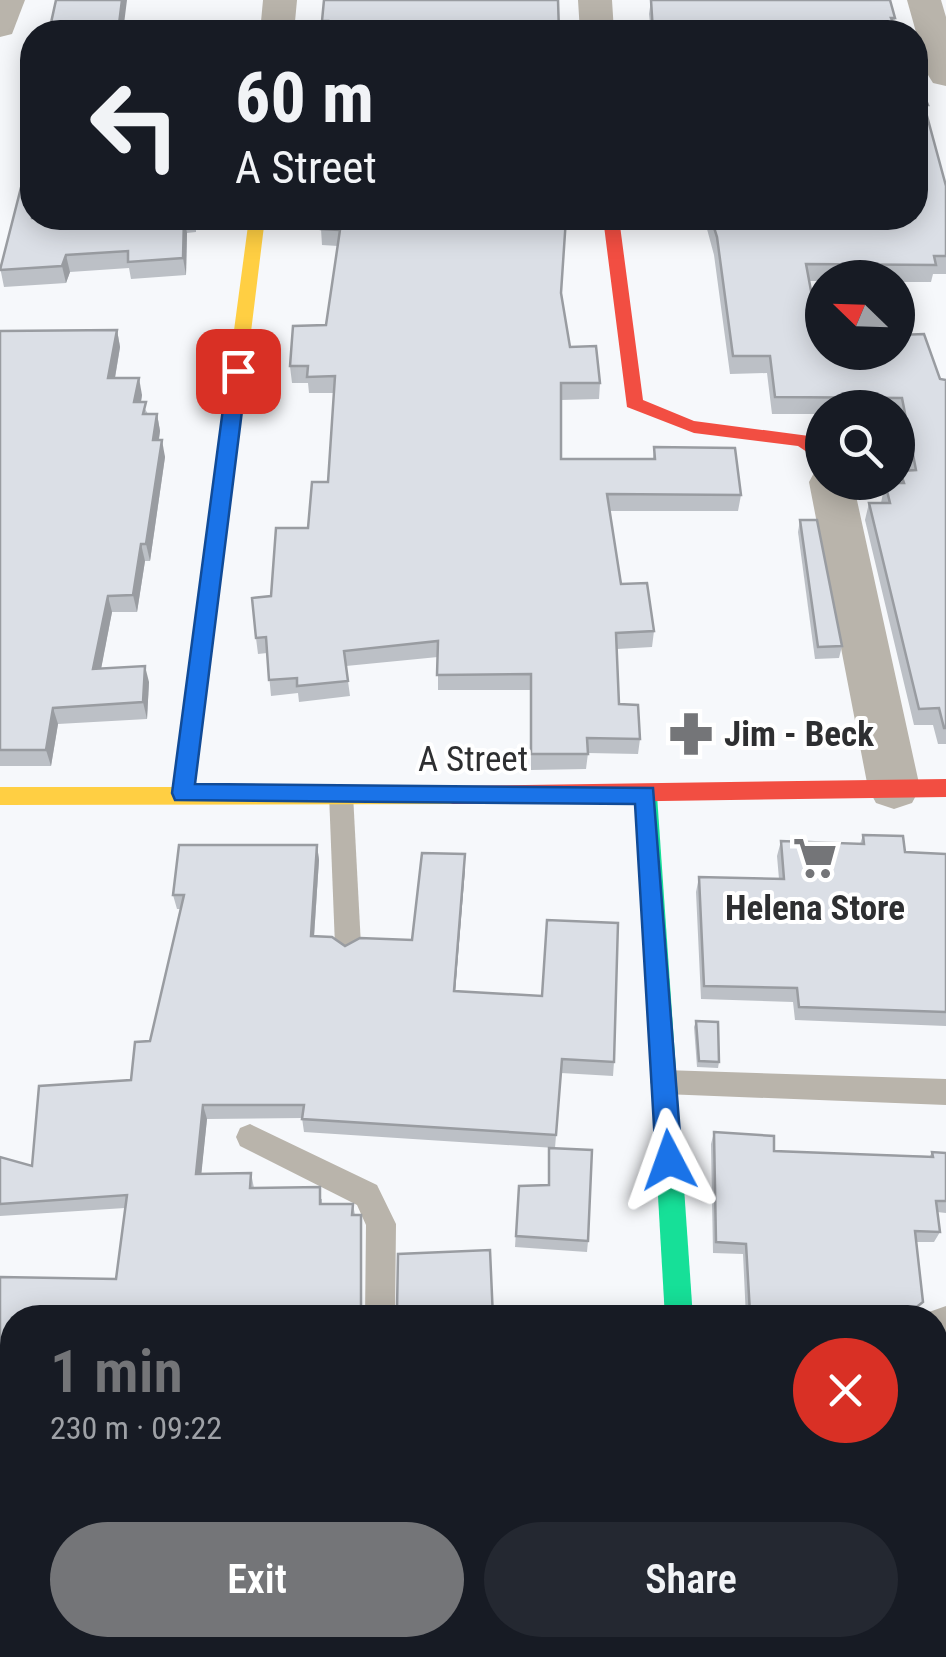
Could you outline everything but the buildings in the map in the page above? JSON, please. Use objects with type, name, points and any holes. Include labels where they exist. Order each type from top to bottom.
[{"type":"street","points":[[0,27],[8,0]]},
{"type":"street","points":[[924,0],[946,75]]},
{"type":"street","points":[[183,793],[256,230]]},
{"type":"street","points":[[612,230],[634,403],[658,420],[686,428],[805,442]]},
{"type":"street","points":[[835,500],[894,788]]},
{"type":"street","name":"A Street","points":[[0,796],[646,795],[946,788]]},
{"type":"street","points":[[646,795],[678,1305]]},
{"type":"lane","points":[[340,794],[348,946]]},
{"type":"lane","points":[[664,1082],[946,1092]]},
{"type":"lane","points":[[250,1137],[367,1195],[381,1224],[380,1305]]},
{"type":"traffic: fast","points":[[646,795],[678,1305]]},
{"type":"traffic: slow","points":[[183,793],[255,230]]},
{"type":"traffic: slow","points":[[0,796],[453,795]]},
{"type":"traffic: jam","points":[[612,230],[634,403],[694,427],[805,442]]},
{"type":"traffic: jam","points":[[453,795],[946,788]]},
{"type":"place","name":"Jim - Beck","points":[[691,734]]},
{"type":"place","name":"Helena Store","points":[[815,858]]},
{"type":"route","points":[[238,371],[183,793],[646,795],[669,1160]]}]
